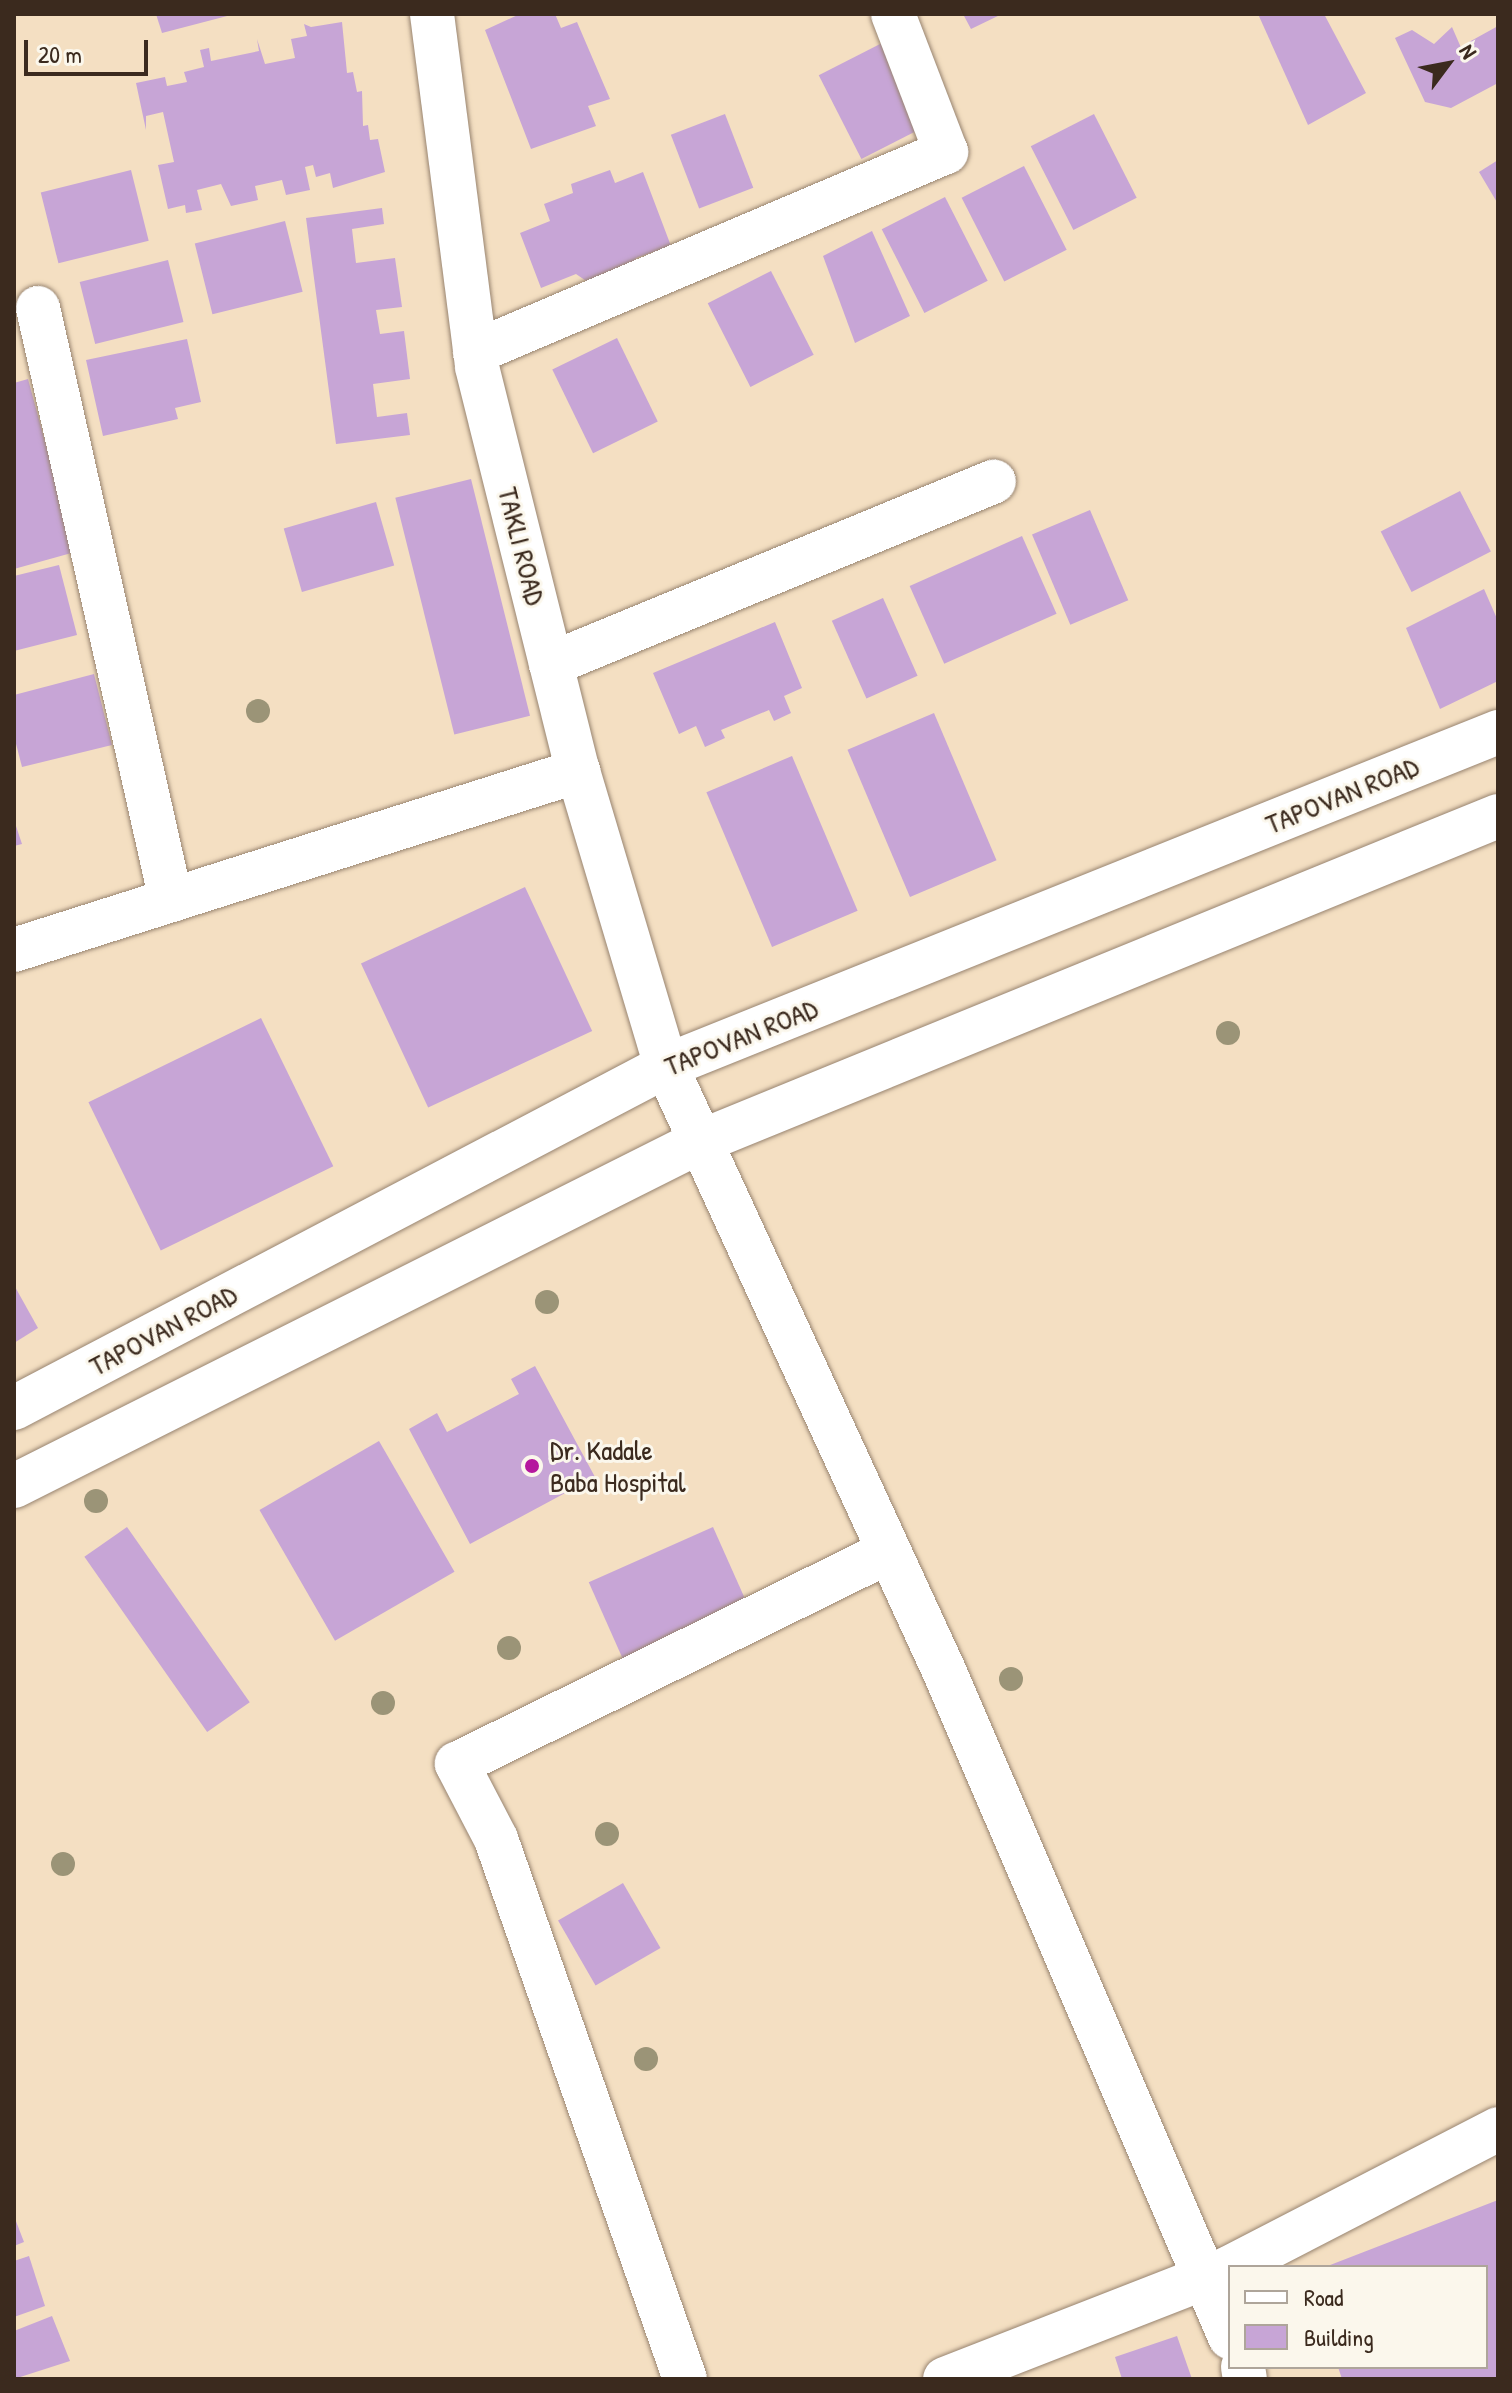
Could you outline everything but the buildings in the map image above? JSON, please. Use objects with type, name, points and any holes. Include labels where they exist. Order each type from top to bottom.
[{"type":"street","name":"TAKLI ROAD","points":[[432,14],[475,352],[578,771],[666,1066],[697,1143],[886,1553],[945,1673],[1222,2272],[1228,2321]]},
{"type":"street","points":[[475,352],[946,152],[893,14]]},
{"type":"street","points":[[38,308],[171,900]]},
{"type":"street","points":[[551,664],[994,481]]},
{"type":"street","name":"TAPOVAN ROAD","points":[[14,1408],[666,1066],[1498,732]]},
{"type":"street","points":[[14,950],[578,771]]},
{"type":"street","points":[[14,1486],[697,1143],[1498,816]]},
{"type":"street","points":[[685,2379],[496,1839],[457,1764],[886,1553]]},
{"type":"street","points":[[1236,2265],[1498,2129]]},
{"type":"street","points":[[945,2379],[1222,2272]]},
{"type":"place","name":"Dr. Kadale Baba Hospital","points":[[532,1466]]}]
